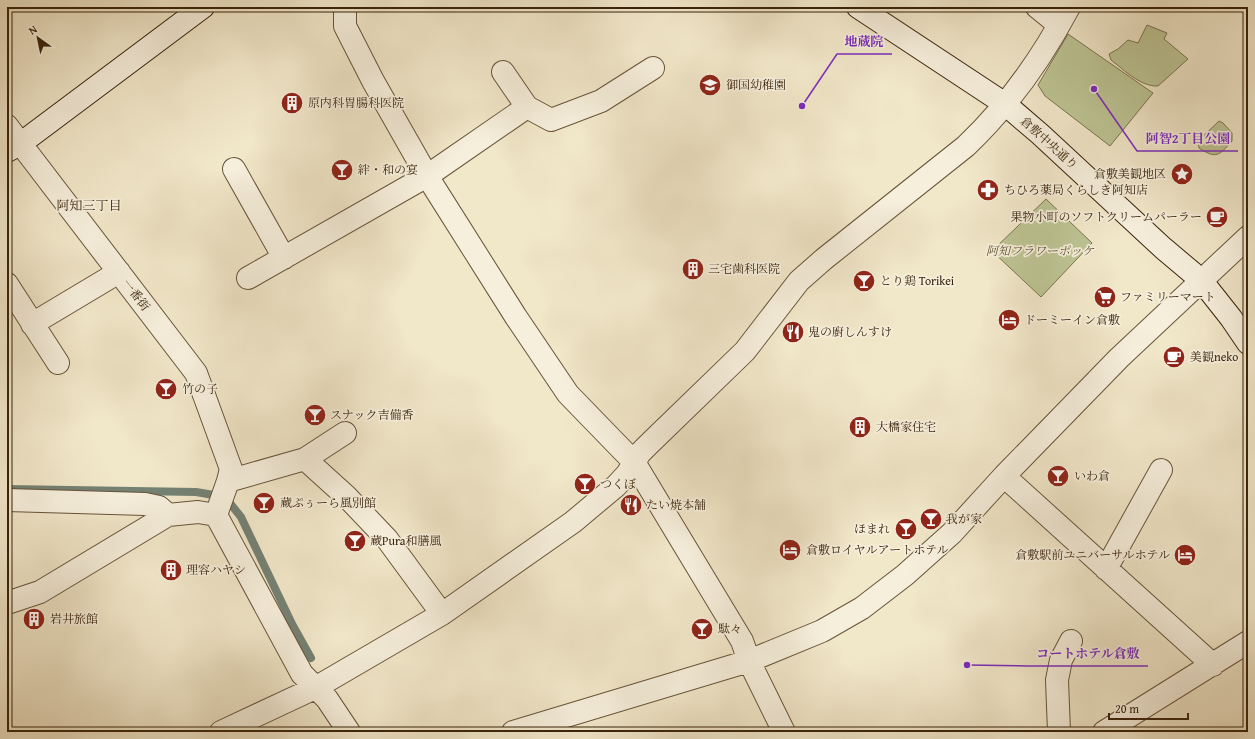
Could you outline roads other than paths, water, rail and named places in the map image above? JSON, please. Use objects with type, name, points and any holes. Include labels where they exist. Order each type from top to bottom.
[{"type":"street","points":[[14,147],[203,7]]},
{"type":"street","points":[[345,7],[344,26],[373,81],[427,176],[516,317],[568,394],[634,462],[742,641],[749,661],[784,732]]},
{"type":"street","name":"倉敷中央通り","points":[[858,7],[1005,104],[1040,134],[1163,248],[1201,280],[1231,318],[1248,343]]},
{"type":"street","points":[[222,732],[315,688],[442,614],[573,522],[616,486],[648,446],[746,351],[799,281],[824,259],[966,146],[982,131],[1024,81],[1064,16],[1037,7]]},
{"type":"street","points":[[503,72],[527,107],[551,120],[601,101],[653,68]]},
{"type":"street","points":[[248,278],[427,176],[527,107]]},
{"type":"street","name":"一番街","points":[[7,126],[14,147],[119,272],[196,373],[231,469],[222,499]]},
{"type":"street","points":[[234,169],[284,258]]},
{"type":"street","points":[[513,732],[749,661],[822,631],[862,608],[905,575],[952,533],[1004,476],[1119,358],[1248,237]]},
{"type":"street","points":[[32,324],[119,272]]},
{"type":"street","points":[[7,284],[58,363]]},
{"type":"street","points":[[7,604],[40,592],[168,514],[198,512],[306,459],[345,433]]},
{"type":"street","points":[[306,459],[347,497],[387,538],[442,614]]},
{"type":"street","points":[[1106,569],[1161,470]]},
{"type":"street","points":[[1004,476],[1213,665]]},
{"type":"street","points":[[222,499],[302,674],[327,699],[349,732]]},
{"type":"street","points":[[7,500],[145,504],[159,507],[168,514]]},
{"type":"street","points":[[1059,732],[1057,680],[1061,660],[1071,641]]},
{"type":"street","points":[[1104,732],[1248,642]]},
{"type":"waterway","points":[[7,489],[196,492],[225,497],[241,517],[292,624],[311,658]]},
{"type":"place","name":"御国幼稚園","points":[[710,85]]},
{"type":"place","name":"阿智2丁目公園","points":[[1094,89]]},
{"type":"place","name":"原内科胃腸科医院","points":[[292,103]]},
{"type":"place","name":"地蔵院","points":[[802,106]]},
{"type":"place","name":"絆・和の宴","points":[[342,170]]},
{"type":"place","name":"倉敷美観地区","points":[[1182,174]]},
{"type":"place","name":"ちひろ薬局くらしき阿知店","points":[[988,190]]},
{"type":"place","name":"果物小町のソフトクリームパーラー","points":[[1217,217]]},
{"type":"place","name":"三宅歯科医院","points":[[693,269]]},
{"type":"place","name":"とり鶏 Torikei","points":[[864,281]]},
{"type":"place","name":"ファミリーマート","points":[[1105,297]]},
{"type":"place","name":"ドーミーイン倉敷","points":[[1009,320]]},
{"type":"place","name":"鬼の廚しんすけ","points":[[793,332]]},
{"type":"place","name":"美観neko","points":[[1174,357]]},
{"type":"place","name":"竹の子","points":[[166,389]]},
{"type":"place","name":"スナック吉備香","points":[[315,415]]},
{"type":"place","name":"大橋家住宅","points":[[860,427]]},
{"type":"place","name":"いわ倉","points":[[1058,476]]},
{"type":"place","name":"つくぼ","points":[[585,484]]},
{"type":"place","name":"蔵ぷぅーら風別館","points":[[264,503]]},
{"type":"place","name":"たい焼本舗","points":[[631,505]]},
{"type":"place","name":"我が家","points":[[931,519]]},
{"type":"place","name":"ほまれ","points":[[906,529]]},
{"type":"place","name":"蔵Pura和膳風","points":[[355,541]]},
{"type":"place","name":"倉敷ロイヤルアートホテル","points":[[790,550]]},
{"type":"place","name":"倉敷駅前ユニバーサルホテル","points":[[1185,555]]},
{"type":"place","name":"理容ハヤシ","points":[[171,570]]},
{"type":"place","name":"岩井旅館","points":[[34,619]]},
{"type":"place","name":"駄々","points":[[702,629]]},
{"type":"place","name":"コートホテル倉敷","points":[[967,665]]},
{"type":"district","name":"阿知三丁目","points":[[89,205]]},
{"type":"park label","name":"阿知フラワーポッケ","points":[[1040,251]]}]
